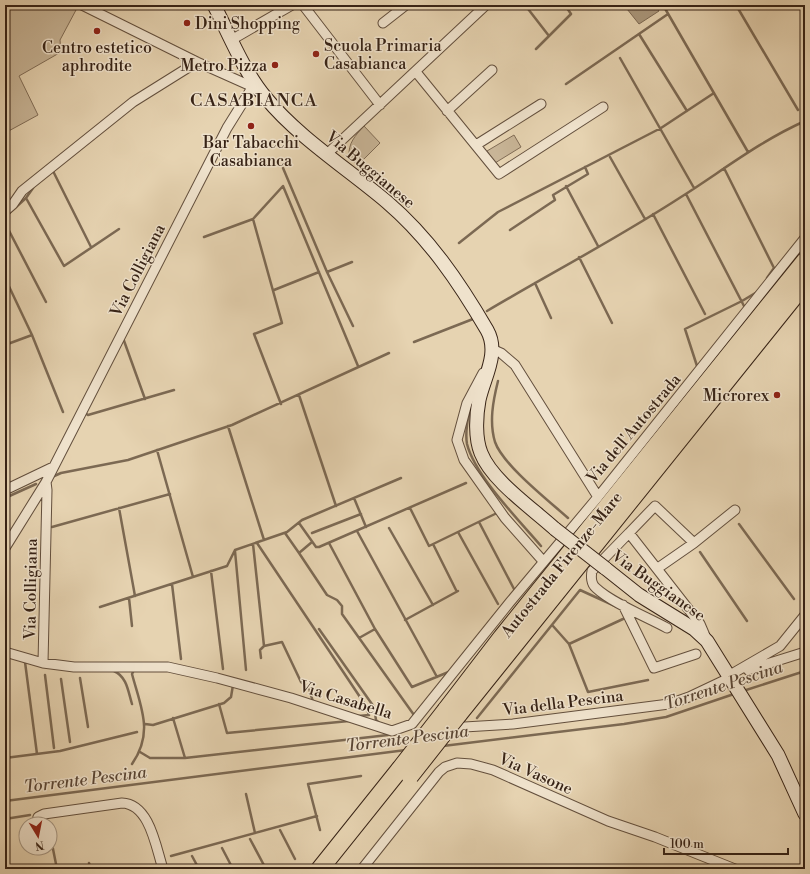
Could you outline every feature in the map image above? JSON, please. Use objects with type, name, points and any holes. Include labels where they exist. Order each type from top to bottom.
[{"type":"highway","name":"Autostrada Firenze-Mare","points":[[452,713],[502,637],[805,261]]},
{"type":"highway","name":"Autostrada Firenze-Mare","points":[[335,869],[405,773],[452,713],[805,283]]},
{"type":"highway","name":"Autostrada Firenze-Mare","points":[[320,869],[405,773]]},
{"type":"main road","name":"Via Buggianese","points":[[214,5],[254,85],[275,108],[386,202],[430,244],[450,271],[486,329],[491,340],[491,365],[479,400],[478,442],[488,466],[500,480],[555,529],[638,595],[694,629],[707,641],[731,677],[778,755],[805,814]]},
{"type":"street","points":[[82,5],[197,62],[254,85]]},
{"type":"street","points":[[232,39],[292,5]]},
{"type":"street","points":[[303,5],[380,105]]},
{"type":"street","points":[[383,23],[406,5]]},
{"type":"street","points":[[328,153],[486,5]]},
{"type":"street","points":[[5,211],[13,204],[22,191],[133,102],[197,62]]},
{"type":"street","points":[[447,110],[492,70]]},
{"type":"street","points":[[416,72],[499,174],[603,107]]},
{"type":"street","name":"Via Colligiana","points":[[43,663],[46,482],[227,128],[254,85]]},
{"type":"street","points":[[476,145],[541,104]]},
{"type":"street","name":"Via dell'Autostrada","points":[[492,349],[501,353],[515,365],[598,497],[805,238]]},
{"type":"street","points":[[491,365],[482,375],[467,403],[457,440],[464,460],[505,518],[543,561]]},
{"type":"street","points":[[5,490],[52,468]]},
{"type":"street","points":[[5,548],[46,482]]},
{"type":"street","name":"Via Casabella","points":[[5,652],[43,663],[74,667],[168,667],[217,678],[291,698],[392,731],[412,724],[543,561],[598,497]]},
{"type":"street","points":[[667,628],[623,605],[595,588],[591,576],[592,571],[655,506],[694,543]]},
{"type":"street","points":[[658,568],[694,543],[735,510]]},
{"type":"street","points":[[629,533],[658,568],[700,624],[707,641]]},
{"type":"street","points":[[623,605],[654,668],[696,654]]},
{"type":"street","points":[[731,677],[780,646],[805,615]]},
{"type":"street","points":[[731,677],[805,652]]},
{"type":"street","name":"Via della Pescina","points":[[392,731],[513,724],[669,704],[689,697],[731,677]]},
{"type":"street","name":"Via Vasone","points":[[362,869],[439,772],[450,765],[464,763],[493,770],[608,822],[655,837],[735,869]]},
{"type":"street","points":[[40,816],[48,813],[122,804],[134,806],[141,811],[146,819],[163,869]]},
{"type":"shaded area","points":[[8,5],[66,5],[76,10],[60,40],[61,52],[19,76],[38,115],[5,133],[5,7]]},
{"type":"shaded area","points":[[633,5],[656,5],[659,11],[639,24],[627,9]]},
{"type":"shaded area","points":[[364,126],[380,143],[358,165],[349,157],[349,152],[355,137]]},
{"type":"shaded area","points":[[514,135],[521,147],[495,163],[487,151]]},
{"type":"waterway","points":[[525,5],[549,36]]},
{"type":"waterway","points":[[536,49],[571,14],[565,5]]},
{"type":"waterway","points":[[663,5],[748,152]]},
{"type":"waterway","points":[[736,5],[798,110]]},
{"type":"waterway","points":[[566,84],[668,14]]},
{"type":"waterway","points":[[639,34],[687,111]]},
{"type":"waterway","points":[[620,58],[694,188]]},
{"type":"waterway","points":[[459,243],[498,212],[661,128],[714,93]]},
{"type":"waterway","points":[[487,311],[633,227],[757,147],[805,121]]},
{"type":"waterway","points":[[610,157],[645,219]]},
{"type":"waterway","points":[[510,230],[555,200],[553,195],[588,174],[585,167]]},
{"type":"waterway","points":[[283,168],[327,272],[353,326]]},
{"type":"waterway","points":[[724,168],[774,268],[767,278]]},
{"type":"waterway","points":[[53,171],[91,247]]},
{"type":"waterway","points":[[204,237],[253,219],[283,186],[358,366]]},
{"type":"waterway","points":[[566,186],[598,246]]},
{"type":"waterway","points":[[5,217],[26,198],[33,188]]},
{"type":"waterway","points":[[686,194],[744,306]]},
{"type":"waterway","points":[[26,198],[64,266],[119,229]]},
{"type":"waterway","points":[[653,214],[705,314]]},
{"type":"waterway","points":[[253,219],[282,323],[254,334],[281,404]]},
{"type":"waterway","points":[[5,223],[46,302]]},
{"type":"waterway","points":[[579,257],[612,323]]},
{"type":"waterway","points":[[327,272],[352,262]]},
{"type":"waterway","points":[[274,290],[319,272]]},
{"type":"waterway","points":[[5,278],[32,335],[63,412]]},
{"type":"waterway","points":[[535,283],[551,318]]},
{"type":"waterway","points":[[697,366],[685,329],[757,292]]},
{"type":"waterway","points":[[414,342],[473,319]]},
{"type":"waterway","points":[[5,345],[32,335]]},
{"type":"waterway","points":[[123,338],[145,399]]},
{"type":"waterway","points":[[52,477],[61,473],[128,460],[232,425],[389,353]]},
{"type":"waterway","points":[[498,381],[493,404],[492,419],[495,442],[507,461],[517,472],[568,518]]},
{"type":"waterway","points":[[85,413],[88,415],[174,390]]},
{"type":"waterway","points":[[299,395],[336,506]]},
{"type":"waterway","points":[[469,413],[466,436],[467,444],[479,470],[510,511],[541,546]]},
{"type":"waterway","points":[[5,416],[8,422]]},
{"type":"waterway","points":[[228,426],[264,540]]},
{"type":"waterway","points":[[157,450],[193,577]]},
{"type":"waterway","points":[[100,607],[227,566],[235,550],[287,532],[302,520],[401,478]]},
{"type":"waterway","points":[[299,523],[316,547],[319,547],[466,483]]},
{"type":"waterway","points":[[5,498],[36,484]]},
{"type":"waterway","points":[[52,527],[170,494]]},
{"type":"waterway","points":[[354,498],[366,527]]},
{"type":"waterway","points":[[119,508],[135,596]]},
{"type":"waterway","points":[[410,508],[429,546],[497,513]]},
{"type":"waterway","points":[[312,533],[361,514]]},
{"type":"waterway","points":[[479,522],[514,589]]},
{"type":"waterway","points":[[739,524],[794,599]]},
{"type":"waterway","points":[[389,528],[433,605]]},
{"type":"waterway","points":[[357,531],[437,677]]},
{"type":"waterway","points":[[458,532],[498,604]]},
{"type":"waterway","points":[[285,533],[299,553],[312,542]]},
{"type":"waterway","points":[[257,543],[366,706],[369,715],[358,716]]},
{"type":"waterway","points":[[329,543],[375,629],[412,687],[451,671]]},
{"type":"waterway","points":[[253,544],[264,646]]},
{"type":"waterway","points":[[433,544],[456,590]]},
{"type":"waterway","points":[[555,556],[562,547]]},
{"type":"waterway","points":[[235,551],[246,670]]},
{"type":"waterway","points":[[700,552],[747,621]]},
{"type":"waterway","points":[[299,553],[327,595],[337,600],[342,606],[342,614],[414,715]]},
{"type":"waterway","points":[[211,571],[223,669]]},
{"type":"waterway","points":[[172,584],[181,659]]},
{"type":"waterway","points":[[477,718],[580,590],[615,606]]},
{"type":"waterway","points":[[405,620],[458,591]]},
{"type":"waterway","points":[[129,598],[132,626]]},
{"type":"waterway","points":[[569,644],[623,619]]},
{"type":"waterway","points":[[553,626],[569,644],[588,692],[648,680]]},
{"type":"waterway","points":[[319,629],[374,707],[376,720],[379,723]]},
{"type":"waterway","points":[[359,638],[375,629]]},
{"type":"waterway","points":[[261,658],[260,650],[264,646],[282,642],[301,682],[309,688],[313,702]]},
{"type":"waterway","points":[[25,662],[37,754]]},
{"type":"waterway","points":[[132,764],[143,741],[144,730],[142,709],[132,674],[134,670]]},
{"type":"waterway","points":[[114,671],[122,677],[128,689],[132,704]]},
{"type":"waterway","name":"Torrente Pescina","points":[[743,691],[805,671]]},
{"type":"waterway","points":[[45,675],[54,748]]},
{"type":"waterway","points":[[80,678],[88,727]]},
{"type":"waterway","points":[[61,679],[70,742]]},
{"type":"waterway","points":[[145,724],[153,725],[224,703],[231,697],[233,685]]},
{"type":"waterway","name":"Torrente Pescina","points":[[443,746],[624,724],[666,717],[734,694]]},
{"type":"waterway","points":[[219,704],[227,733],[349,721]]},
{"type":"waterway","points":[[173,718],[185,758]]},
{"type":"waterway","points":[[5,758],[60,751],[137,732]]},
{"type":"waterway","points":[[140,752],[150,758],[185,758],[388,735]]},
{"type":"waterway","name":"Torrente Pescina","points":[[5,801],[406,750]]},
{"type":"waterway","points":[[320,830],[308,784],[361,776]]},
{"type":"waterway","points":[[246,794],[255,833]]},
{"type":"waterway","points":[[5,819],[30,815]]},
{"type":"waterway","points":[[171,856],[317,816]]},
{"type":"waterway","points":[[280,830],[295,859]]},
{"type":"waterway","points":[[250,839],[266,869]]},
{"type":"waterway","points":[[222,848],[233,869]]},
{"type":"waterway","points":[[54,856],[57,869]]},
{"type":"waterway","points":[[192,856],[199,869]]},
{"type":"waterway","points":[[89,863],[91,869]]},
{"type":"place","name":"Dini Shopping","points":[[187,23]]},
{"type":"place","name":"Centro estetico aphrodite","points":[[97,31]]},
{"type":"place","name":"Scuola Primaria Casabianca","points":[[316,54]]},
{"type":"place","name":"Metro Pizza","points":[[275,65]]},
{"type":"place","name":"Bar Tabacchi Casabianca","points":[[251,126]]},
{"type":"place","name":"Microrex","points":[[777,395]]},
{"type":"district","name":"CASABIANCA","points":[[254,100]]}]
